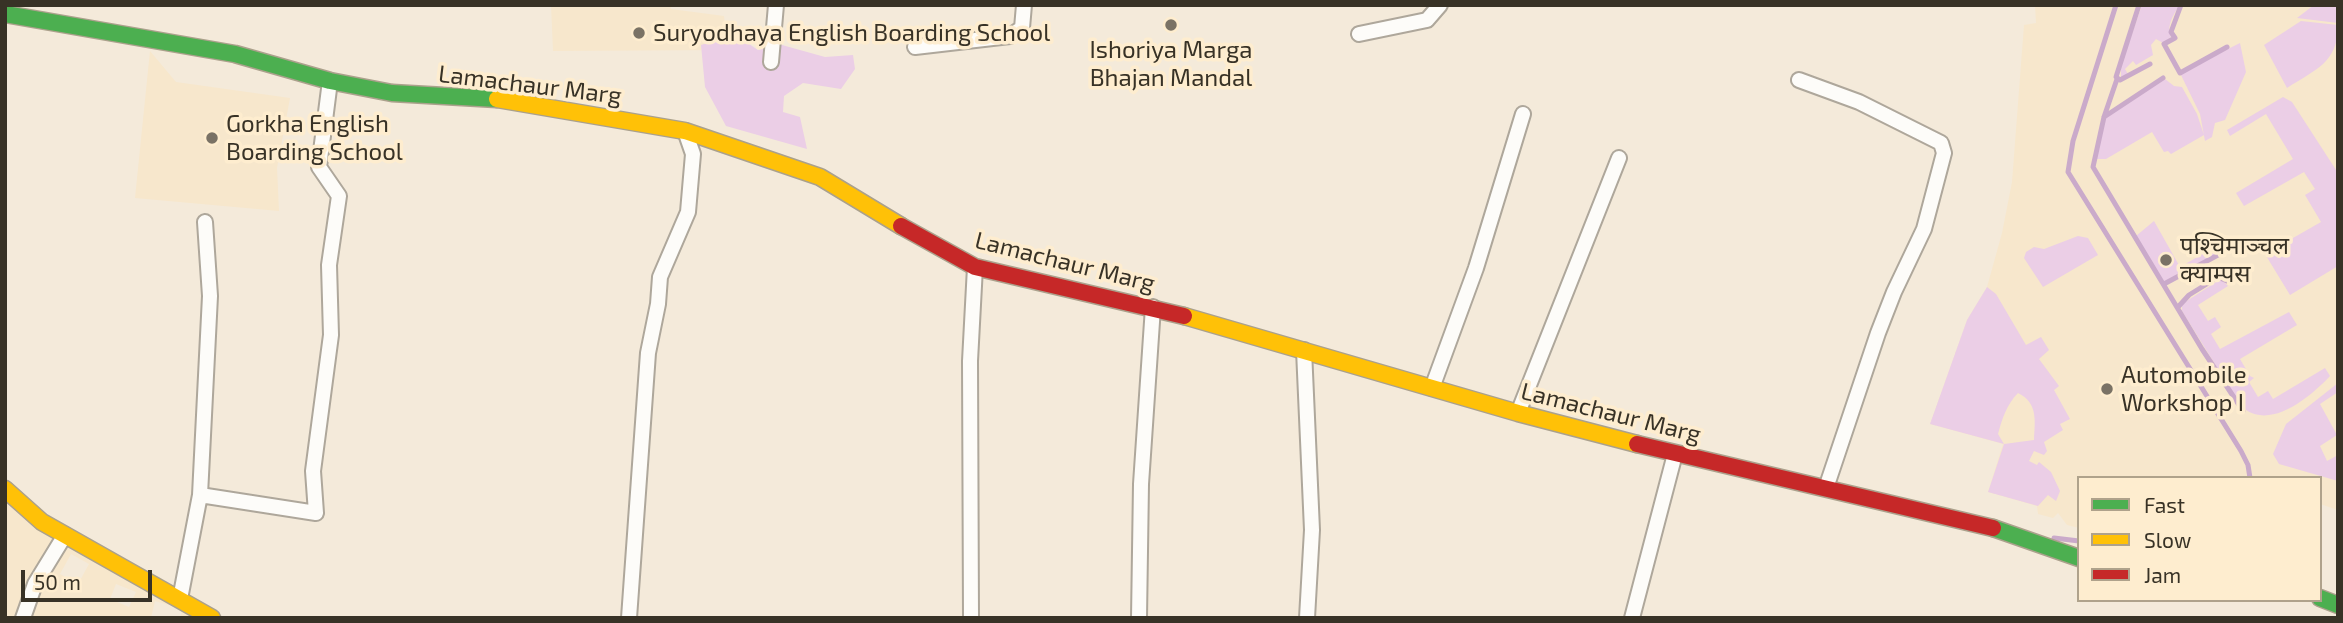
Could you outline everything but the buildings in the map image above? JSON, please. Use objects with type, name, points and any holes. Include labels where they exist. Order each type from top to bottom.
[{"type":"main road","name":"Lamachaur Marg","points":[[5,14],[235,54],[330,81],[392,93],[495,99],[685,131],[820,177],[870,209],[975,267],[1047,286],[1153,307],[1518,413],[1675,454],[1984,524],[2077,557]]},
{"type":"main road","points":[[5,489],[42,522],[212,618]]},
{"type":"street","points":[[771,62],[776,5]]},
{"type":"street","points":[[915,47],[1010,36],[1022,28],[1024,5]]},
{"type":"street","points":[[1359,34],[1427,20],[1440,5]]},
{"type":"street","points":[[1799,80],[1900,122],[1941,144],[1944,153],[1924,229],[1882,323],[1826,488]]},
{"type":"street","points":[[200,495],[316,513],[313,471],[331,335],[329,265],[339,196],[335,186],[323,177],[319,167],[330,81]]},
{"type":"street","points":[[1432,388],[1476,268],[1523,114]]},
{"type":"street","points":[[629,618],[648,353],[658,304],[660,277],[688,212],[694,154],[685,131]]},
{"type":"street","points":[[1518,413],[1619,158]]},
{"type":"street","points":[[180,599],[200,495],[209,296],[205,222]]},
{"type":"street","points":[[971,618],[970,374],[975,267]]},
{"type":"street","points":[[1139,618],[1141,484],[1153,307]]},
{"type":"street","points":[[1304,350],[1312,530],[1307,618]]},
{"type":"street","points":[[1632,618],[1675,454]]},
{"type":"street","points":[[23,618],[35,584],[65,535]]},
{"type":"street","points":[[2323,618],[2329,602]]},
{"type":"shaded area","name":"Suryodhaya English Boarding School","points":[[551,5],[670,5],[671,9],[724,16],[728,50],[553,51]]},
{"type":"shaded area","name":"पश्‍चिमाञ्‍चल क्याम्पस","points":[[2035,5],[2338,5],[2338,510],[2322,505],[2322,476],[2077,476],[2077,528],[2067,525],[2058,513],[2053,518],[2038,514],[2037,506],[1988,492],[2003,444],[1930,424],[1967,320],[1987,287],[2002,233],[2012,182],[2024,25],[2036,23]]},
{"type":"shaded area","points":[[2142,5],[2179,5],[2170,24],[2171,37],[2163,43],[2156,39],[2151,45],[2153,55],[2136,65],[2133,61],[2125,69],[2128,74],[2121,78],[2121,65]]},
{"type":"shaded area","points":[[2314,5],[2338,5],[2338,23],[2297,18]]},
{"type":"shaded area","points":[[2301,21],[2338,25],[2337,38],[2330,57],[2323,64],[2287,88],[2264,45]]},
{"type":"shaded area","points":[[734,34],[758,50],[782,45],[825,57],[853,55],[855,69],[841,89],[803,83],[784,96],[783,112],[800,117],[807,149],[726,126],[705,87],[701,45]]},
{"type":"shaded area","points":[[2240,43],[2246,72],[2225,120],[2215,123],[2212,137],[2205,141],[2200,114],[2180,73]]},
{"type":"shaded area","name":"Gorkha English Boarding School","points":[[150,51],[176,82],[290,98],[277,168],[279,211],[135,198]]},
{"type":"shaded area","points":[[2165,79],[2174,86],[2182,87],[2197,114],[2204,135],[2171,154],[2164,152],[2152,132],[2106,159],[2096,159],[2106,117]]},
{"type":"shaded area","points":[[2283,97],[2292,102],[2338,173],[2338,266],[2290,295],[2265,254],[2321,222],[2305,195],[2315,189],[2304,172],[2244,206],[2236,193],[2293,159],[2266,114],[2230,136],[2227,130]]},
{"type":"shaded area","points":[[2154,221],[2180,267],[2215,247],[2217,255],[2164,283],[2136,236]]},
{"type":"shaded area","points":[[2078,236],[2088,238],[2098,255],[2043,287],[2024,258],[2026,252],[2034,247],[2044,249]]},
{"type":"shaded area","points":[[2221,279],[2228,286],[2198,305],[2208,321],[2215,317],[2221,327],[2211,334],[2220,349],[2289,312],[2297,325],[2240,359],[2254,378],[2249,382],[2258,397],[2268,391],[2273,399],[2325,368],[2330,376],[2311,394],[2288,409],[2264,415],[2252,413],[2241,406],[2182,311],[2182,304]]},
{"type":"shaded area","points":[[1987,287],[1996,294],[2026,345],[2041,337],[2049,350],[2039,359],[2059,386],[2054,390],[2070,419],[2060,424],[2063,430],[2044,442],[2047,451],[2044,455],[2034,451],[2029,461],[2037,465],[2039,462],[2051,472],[2060,491],[2056,501],[2048,495],[2038,506],[1988,492],[2004,444],[1930,424],[1967,320]],"holes":[[[2018,393],[2032,407],[2035,419],[2034,440],[2004,444],[1998,434],[2005,412]]]},
{"type":"shaded area","points":[[2338,383],[2338,392],[2320,404],[2337,435],[2320,446],[2327,461],[2338,455],[2338,481],[2279,464],[2273,454],[2286,424]]},
{"type":"shaded area","points":[[5,501],[65,546],[192,611],[190,618],[180,618],[182,609],[155,601],[151,618],[5,618]],"holes":[[[71,554],[89,564],[78,584],[60,574]],[[116,584],[136,592],[129,607],[110,599]]]},
{"type":"waterway","points":[[2116,5],[2073,141],[2068,172],[2241,451],[2250,476]]},
{"type":"waterway","points":[[2139,5],[2116,77],[2120,80],[2150,64]]},
{"type":"waterway","points":[[2181,5],[2171,32],[2175,38],[2164,44],[2180,73],[2227,47]]},
{"type":"waterway","points":[[2104,117],[2163,78]]},
{"type":"waterway","points":[[2117,79],[2104,117],[2093,167],[2202,349],[2243,411]]},
{"type":"waterway","points":[[2164,284],[2218,255]]},
{"type":"waterway","points":[[2178,307],[2189,295],[2218,277],[2227,281]]},
{"type":"waterway","points":[[2054,538],[2077,541]]},
{"type":"traffic: fast","points":[[5,14],[235,54],[330,81],[392,93],[497,99]]},
{"type":"traffic: fast","points":[[1993,528],[2077,557]]},
{"type":"traffic: fast","points":[[2322,599],[2338,605]]},
{"type":"traffic: slow","points":[[497,99],[685,131],[820,177],[901,226]]},
{"type":"traffic: slow","points":[[1184,316],[1518,413],[1637,444]]},
{"type":"traffic: slow","points":[[5,489],[42,522],[212,618]]},
{"type":"traffic: jam","points":[[901,226],[975,267],[1184,316]]},
{"type":"traffic: jam","points":[[1637,444],[1993,528]]},
{"type":"place","name":"Ishoriya Marga Bhajan Mandal","points":[[1171,25]]},
{"type":"place","name":"Suryodhaya English Boarding School","points":[[639,33]]},
{"type":"place","name":"Gorkha English Boarding School","points":[[212,138]]},
{"type":"place","name":"पश्‍चिमाञ्‍चल क्याम्पस","points":[[2166,260]]},
{"type":"place","name":"Automobile Workshop I","points":[[2107,389]]}]
